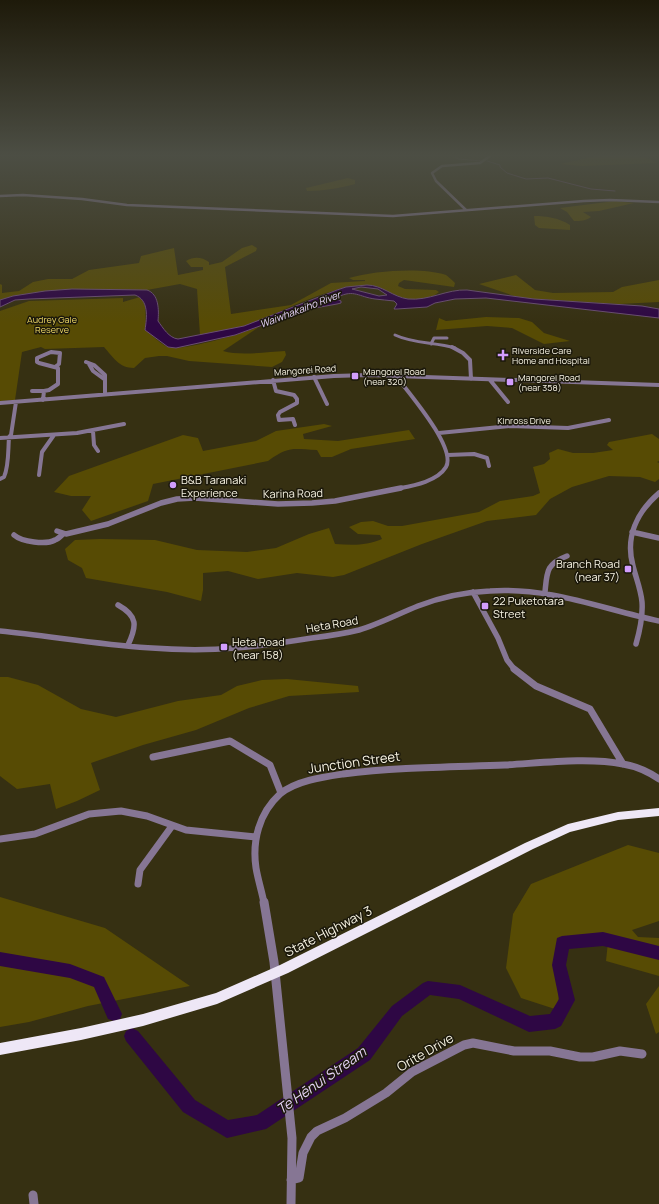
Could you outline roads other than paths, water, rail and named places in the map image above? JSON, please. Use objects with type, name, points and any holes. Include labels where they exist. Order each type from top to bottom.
[{"type":"highway","name":"State Highway 3","points":[[0,1049],[81,1034],[143,1020],[217,998],[264,979],[529,846],[568,828],[618,816],[659,812]]},
{"type":"street","points":[[241,210],[369,216],[408,216],[464,210]]},
{"type":"street","points":[[395,335],[410,340],[455,348],[468,357],[471,379]]},
{"type":"street","points":[[429,343],[434,338],[447,338]]},
{"type":"street","points":[[33,385],[32,393],[53,388],[58,384],[58,368],[39,364],[37,362],[37,358],[57,351],[60,353],[59,364],[55,367]]},
{"type":"street","points":[[88,363],[89,367],[104,379],[105,394]]},
{"type":"street","name":"Mangorei Road","points":[[0,403],[273,380],[355,375],[659,385]]},
{"type":"street","points":[[396,376],[439,433],[448,455],[479,455],[487,458],[490,466]]},
{"type":"street","points":[[314,377],[327,404]]},
{"type":"street","points":[[273,380],[276,391],[294,395],[296,399],[296,403],[280,412],[278,415],[279,420],[293,419],[295,425]]},
{"type":"street","points":[[490,380],[508,402]]},
{"type":"street","points":[[43,400],[44,391]]},
{"type":"street","points":[[0,479],[4,477],[7,470],[6,465],[9,437],[11,435],[16,402]]},
{"type":"street","name":"Kinross Drive","points":[[439,433],[510,426],[568,428],[609,420]]},
{"type":"street","points":[[0,438],[93,431],[124,424]]},
{"type":"street","points":[[93,431],[94,445],[98,451]]},
{"type":"street","points":[[39,475],[42,452],[54,435]]},
{"type":"street","name":"Karina Road","points":[[14,535],[18,539],[24,540],[52,541],[56,540],[63,534],[108,524],[156,505],[177,499],[199,498],[278,504],[312,504],[335,501],[425,482],[438,475],[446,467],[448,455]]},
{"type":"street","points":[[636,644],[642,618],[640,588],[631,561],[630,541],[634,523],[641,510],[659,493]]},
{"type":"street","points":[[57,531],[63,534]]},
{"type":"street","points":[[632,532],[659,538]]},
{"type":"street","points":[[545,592],[548,568],[553,561],[567,556]]},
{"type":"street","name":"Heta Road","points":[[0,631],[128,645],[180,649],[213,649],[347,633],[368,628],[442,598],[473,592],[515,590],[545,592],[569,597],[642,618],[659,621]]},
{"type":"street","points":[[473,592],[498,638],[506,660],[515,670],[536,686],[590,709],[623,764]]},
{"type":"street","points":[[118,605],[130,612],[135,624],[135,630],[128,645]]},
{"type":"street","points":[[153,757],[230,741],[270,765],[281,793]]},
{"type":"street","name":"Junction Street","points":[[291,1204],[292,1138],[274,962],[264,901],[256,869],[254,848],[260,822],[267,808],[281,793],[303,782],[324,777],[405,767],[454,765],[504,766],[584,761],[623,764],[652,774],[659,779]]},
{"type":"street","points":[[0,839],[35,834],[89,814],[106,812],[135,813],[172,826],[199,832],[256,837]]},
{"type":"street","points":[[138,884],[140,870],[172,826]]},
{"type":"street","name":"Orite Drive","points":[[291,1180],[299,1178],[303,1153],[312,1137],[317,1132],[386,1094],[412,1072],[464,1045],[473,1043],[514,1051],[550,1051],[580,1057],[593,1057],[620,1051],[642,1054]]},
{"type":"water","name":"Waiwhakaiho River","points":[[367,285],[378,287],[397,296],[408,299],[423,298],[452,291],[467,290],[534,299],[642,306],[659,309],[659,318],[486,298],[455,299],[435,303],[427,307],[394,309],[397,304],[394,301],[369,298],[356,294],[348,294],[338,297],[337,299],[341,301],[341,303],[304,310],[235,335],[176,348],[168,347],[145,330],[145,305],[140,297],[135,295],[15,300],[0,307],[0,300],[13,296],[45,291],[72,289],[147,290],[154,295],[156,299],[158,307],[158,321],[169,335],[178,339],[244,326],[346,287]],"holes":[[[361,287],[378,289],[387,295],[379,296],[352,289]]]},
{"type":"waterway","name":"Te Hēnui Stream","points":[[132,1036],[189,1106],[227,1129],[260,1123],[364,1054],[397,1011],[428,988],[460,992],[529,1024],[555,1021],[567,1000],[559,965],[562,943],[603,939],[659,953]]},
{"type":"waterway","name":"Te Hēnui Stream","points":[[0,959],[70,971],[99,982],[114,1014]]},
{"type":"place","name":"Riverside Care Home and Hospital","points":[[503,355]]},
{"type":"place","name":"Mangorei Road (near 320)","points":[[355,376]]},
{"type":"place","name":"Mangorei Road (near 358)","points":[[510,382]]},
{"type":"place","name":"B&B Taranaki Experience","points":[[173,485]]},
{"type":"place","name":"Branch Road (near 37)","points":[[628,569]]},
{"type":"place","name":"22 Puketotara Street","points":[[485,606]]},
{"type":"place","name":"Heta Road (near 158)","points":[[224,647]]},
{"type":"park label","name":"Audrey Gale Reserve","points":[[52,324]]}]
